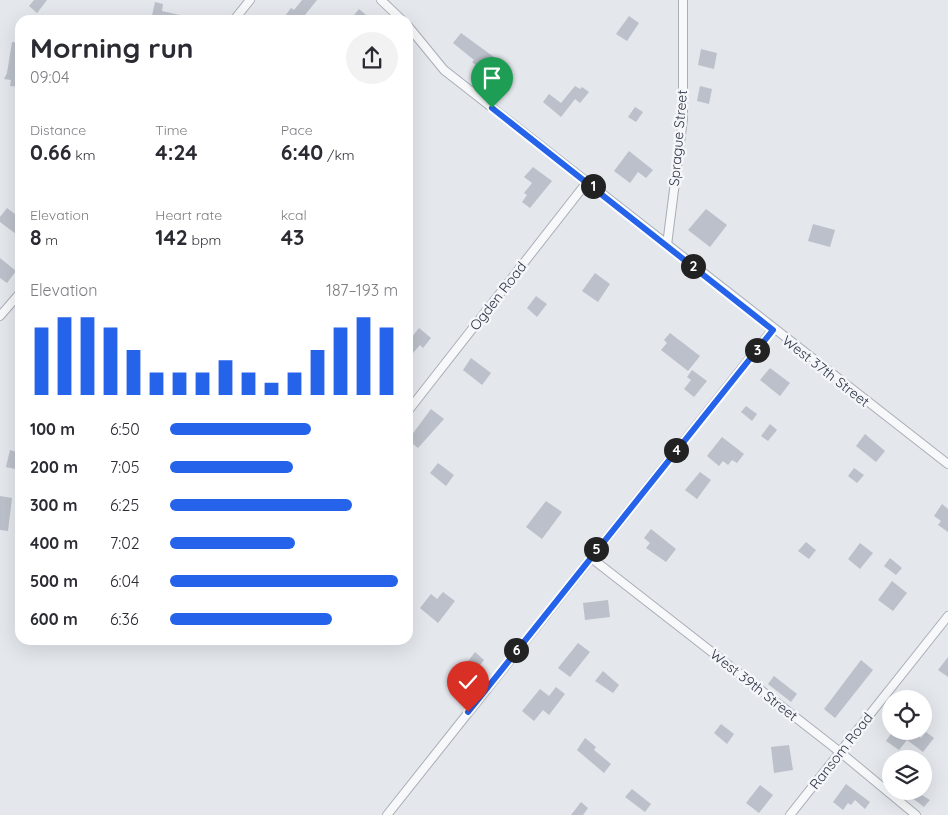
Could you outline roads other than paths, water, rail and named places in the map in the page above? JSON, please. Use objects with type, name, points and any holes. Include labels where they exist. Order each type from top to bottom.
[{"type":"street","points":[[238,15],[250,0]]},
{"type":"street","points":[[381,0],[397,15]]},
{"type":"street","name":"Sprague Street","points":[[666,246],[683,119],[683,0]]},
{"type":"street","name":"West 37th Street","points":[[413,32],[444,70],[773,330],[948,464]]},
{"type":"street","name":"Ogden Road","points":[[413,405],[588,182]]},
{"type":"street","points":[[0,316],[15,300]]},
{"type":"street","points":[[387,815],[590,557],[773,330]]},
{"type":"street","name":"West 39th Street","points":[[590,557],[840,752],[916,815]]},
{"type":"street","name":"Ransom Road","points":[[790,815],[948,616]]}]
